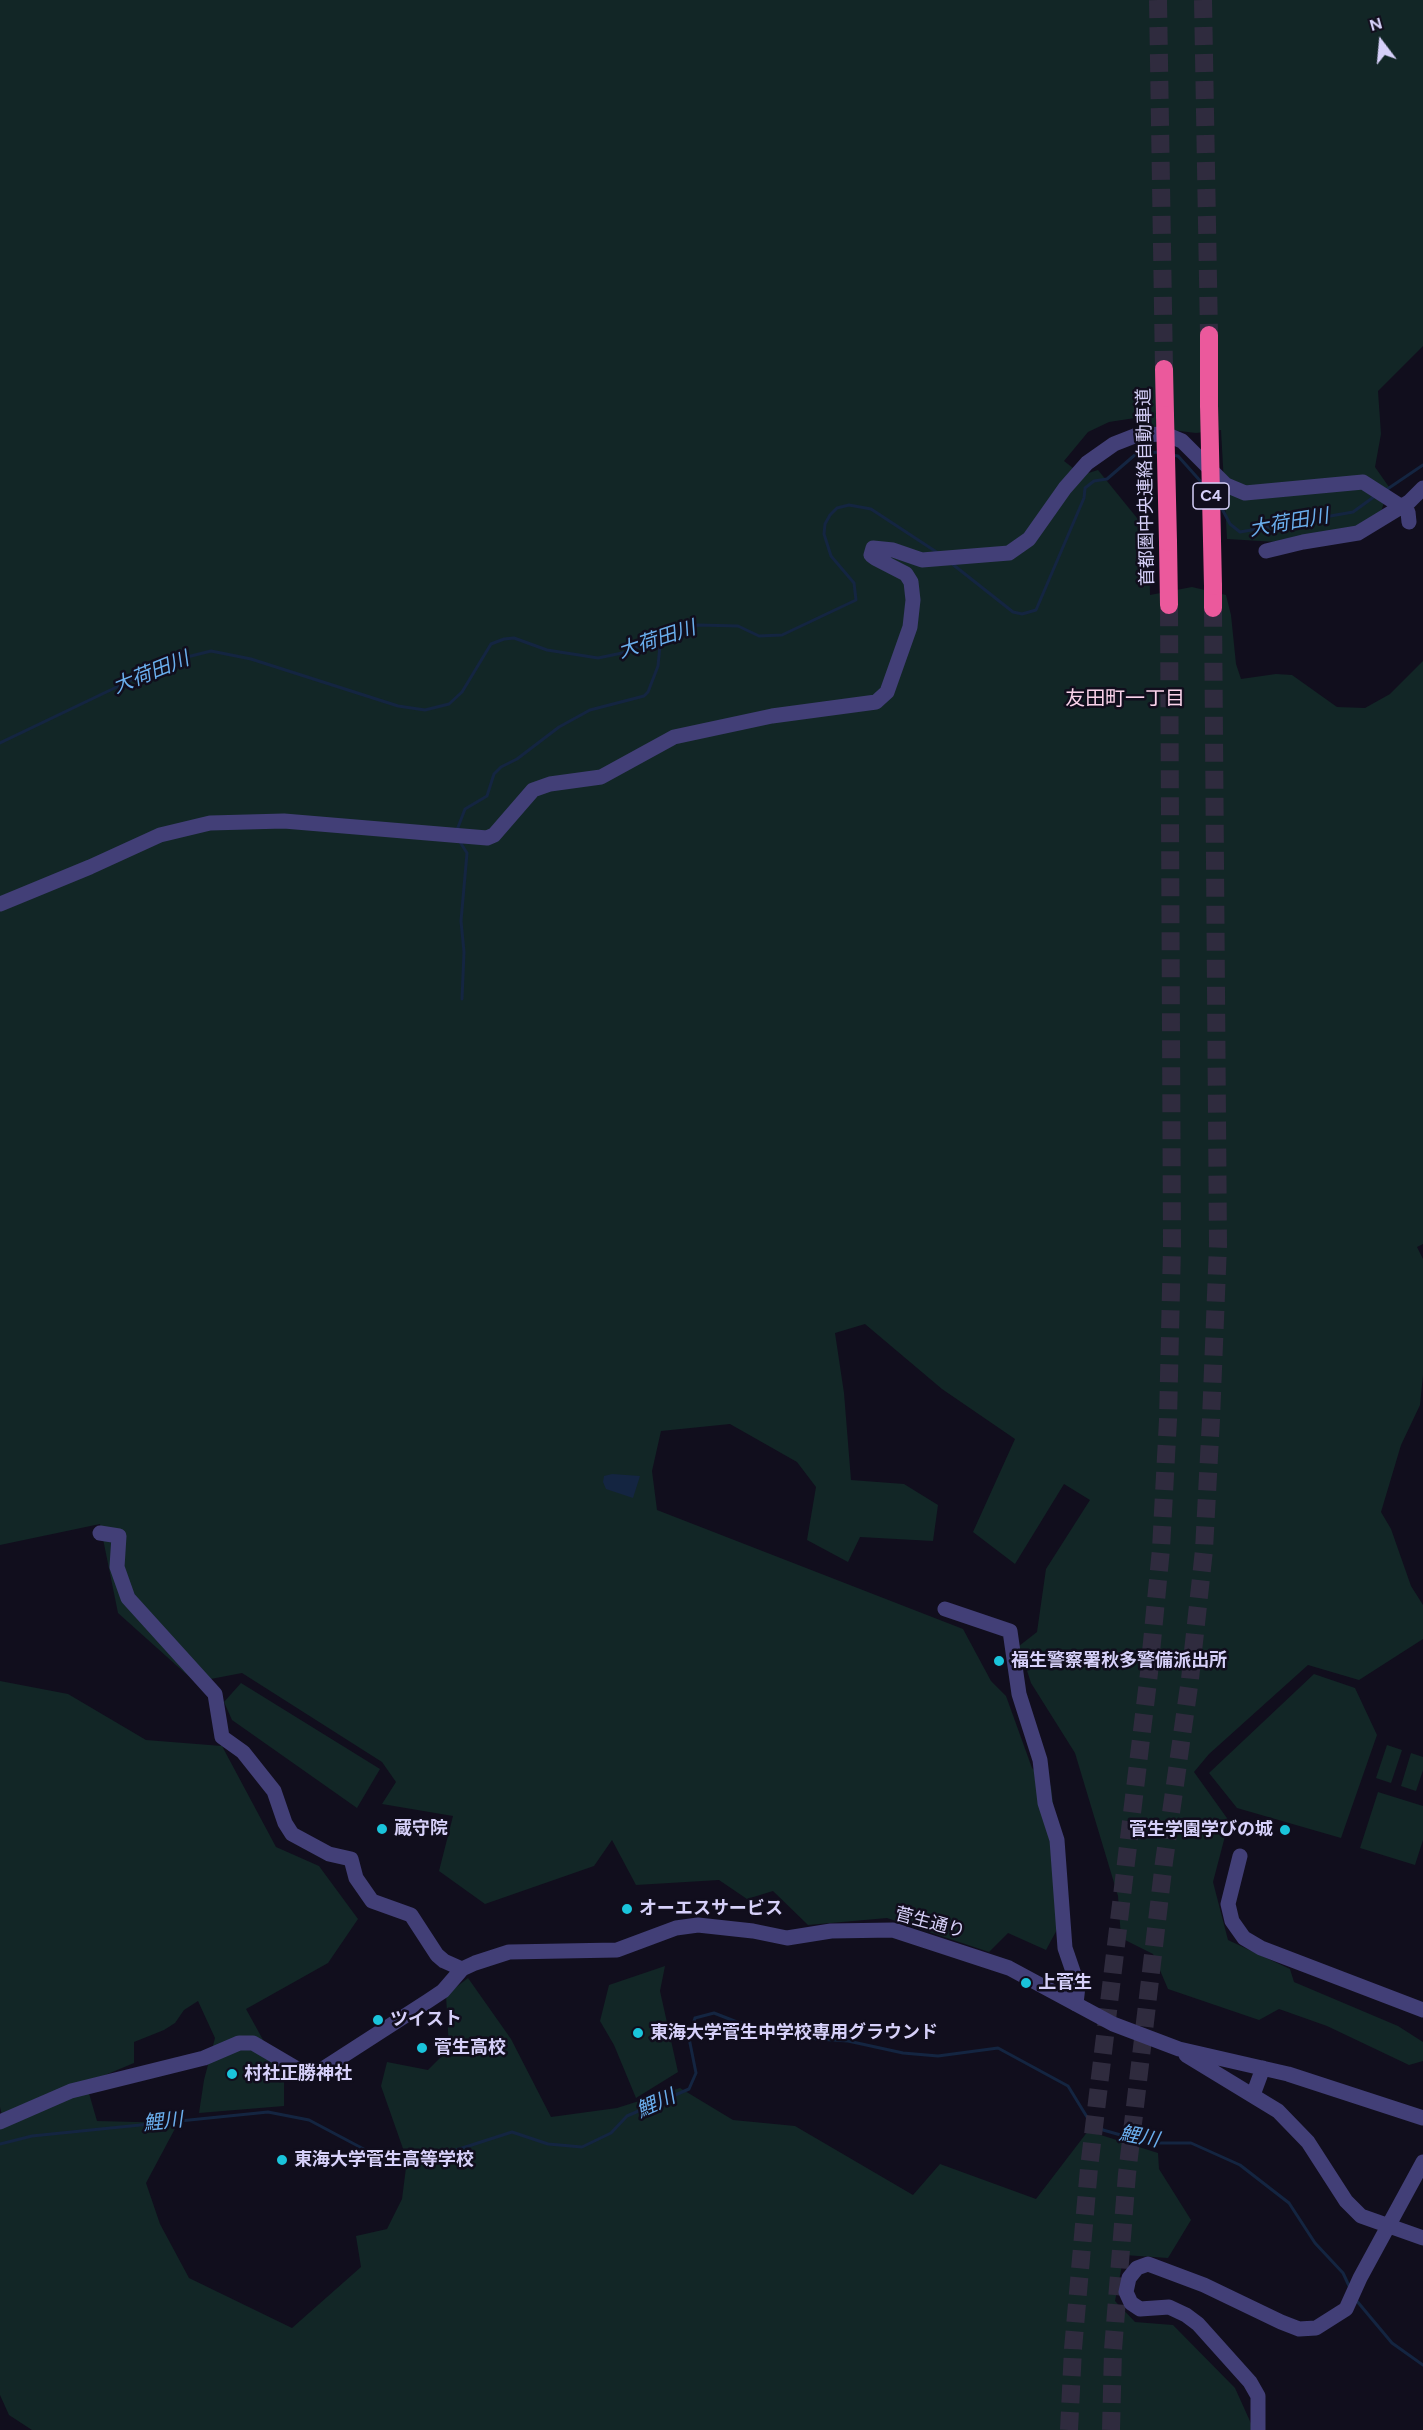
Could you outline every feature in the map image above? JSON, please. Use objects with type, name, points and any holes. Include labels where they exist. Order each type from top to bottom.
[{"type":"highway","name":"C4","points":[[1209,334],[1213,608]]},
{"type":"highway","name":"首都圏中央連絡自動車道","points":[[1164,369],[1169,605]]},
{"type":"street","points":[[0,904],[160,835],[210,823],[284,821],[487,838],[494,835],[533,790],[550,784],[601,777],[674,737],[772,716],[869,705],[887,692],[910,627],[913,600],[911,582],[906,574],[874,558],[871,550],[882,547],[922,560],[931,560],[1001,555],[1020,547],[1035,532],[1065,488],[1087,463],[1114,444],[1137,435],[1166,434],[1182,441],[1226,485],[1245,493],[1363,482],[1408,512],[1409,522]]},
{"type":"street","points":[[1266,551],[1358,533],[1423,488]]},
{"type":"street","points":[[100,1533],[119,1536],[117,1567],[128,1599],[215,1694],[222,1737],[243,1752],[274,1791],[285,1823],[292,1834],[329,1854],[351,1859],[356,1878],[372,1901],[411,1915],[437,1955],[444,1961],[462,1969]]},
{"type":"street","points":[[945,1609],[1010,1631],[1019,1694],[1040,1760],[1045,1803],[1058,1840],[1065,1948],[1078,1986],[1077,2004]]},
{"type":"street","points":[[1240,1856],[1228,1904],[1232,1921],[1244,1938],[1261,1948],[1423,2010]]},
{"type":"street","name":"菅生通り","points":[[0,2122],[71,2091],[194,2061],[239,2043],[253,2043],[298,2070],[318,2072],[360,2047],[443,1991],[462,1969],[509,1952],[617,1950],[688,1925],[753,1931],[788,1938],[831,1931],[893,1930],[1010,1968],[1113,2024],[1179,2049],[1263,2068],[1423,2118]]},
{"type":"street","points":[[1179,2049],[1195,2062],[1278,2111],[1308,2142],[1346,2201],[1361,2216],[1423,2238]]},
{"type":"street","points":[[1253,2096],[1263,2068]]},
{"type":"street","points":[[1258,2430],[1258,2396],[1250,2382],[1198,2324],[1186,2315],[1169,2307],[1140,2310],[1131,2303],[1126,2292],[1129,2278],[1137,2268],[1148,2264],[1188,2278],[1299,2328],[1316,2328],[1346,2309],[1360,2278],[1423,2162]]},
{"type":"green space","points":[[0,0],[1423,0],[1423,346],[1378,391],[1381,434],[1375,467],[1389,487],[1379,518],[1352,531],[1294,543],[1227,539],[1221,430],[1196,433],[1146,427],[1135,418],[1109,422],[1088,432],[1064,461],[1082,475],[1098,470],[1137,518],[1149,546],[1150,595],[1192,587],[1226,595],[1231,615],[1236,664],[1241,679],[1276,674],[1292,675],[1337,707],[1365,708],[1390,694],[1423,661],[1423,1244],[1417,1247],[1423,1259],[1423,1375],[1420,1405],[1401,1445],[1381,1512],[1391,1529],[1411,1586],[1423,1605],[1423,1639],[1359,1680],[1308,1665],[1209,1754],[1194,1772],[1229,1821],[1213,1882],[1228,1940],[1290,1969],[1294,1982],[1398,2026],[1423,2042],[1423,2061],[1409,2065],[1327,2026],[1279,2009],[1259,2020],[1168,1989],[1153,1954],[1121,1938],[1118,1896],[1075,1753],[1031,1683],[1019,1646],[1037,1632],[1046,1569],[1090,1500],[1064,1484],[1015,1564],[973,1532],[1015,1439],[942,1389],[865,1324],[835,1333],[844,1393],[851,1480],[904,1484],[938,1505],[933,1541],[860,1537],[848,1562],[807,1540],[816,1487],[797,1462],[730,1424],[661,1431],[652,1471],[657,1510],[963,1629],[991,1681],[1006,1696],[1032,1768],[1051,1786],[1066,1913],[1046,1950],[1008,1933],[989,1952],[887,1918],[808,1925],[773,1891],[747,1899],[719,1880],[636,1885],[612,1840],[594,1866],[485,1904],[439,1871],[453,1816],[382,1804],[396,1782],[382,1762],[242,1673],[195,1682],[118,1613],[100,1524],[0,1545]]},
{"type":"green space","points":[[1314,1674],[1355,1688],[1377,1735],[1341,1838],[1237,1808],[1209,1773]]},
{"type":"green space","points":[[0,1681],[68,1694],[146,1740],[222,1746],[276,1847],[319,1866],[358,1919],[328,1963],[246,2009],[284,2078],[284,2106],[199,2113],[204,2080],[215,2038],[198,2001],[184,2010],[175,2023],[134,2042],[134,2063],[86,2083],[97,2121],[178,2123],[146,2183],[160,2224],[189,2278],[292,2328],[361,2267],[356,2236],[387,2229],[402,2199],[407,2160],[381,2086],[387,2062],[428,2070],[449,2049],[446,1995],[468,1978],[511,2039],[551,2117],[617,2108],[680,2088],[733,2120],[795,2126],[913,2195],[940,2164],[1036,2199],[1088,2131],[1158,2153],[1159,2169],[1191,2220],[1168,2258],[1124,2255],[1115,2301],[1135,2322],[1173,2325],[1235,2388],[1254,2430],[32,2430],[9,2415],[0,2395],[0,2127],[4,2125],[0,2107]]},
{"type":"green space","points":[[241,1683],[380,1769],[357,1808],[232,1720],[224,1702]]},
{"type":"green space","points":[[1387,1745],[1402,1750],[1391,1783],[1376,1778]]},
{"type":"green space","points":[[1411,1753],[1423,1757],[1423,1770],[1416,1791],[1401,1786]]},
{"type":"green space","points":[[1378,1792],[1423,1806],[1423,1840],[1415,1865],[1360,1848]]},
{"type":"green space","name":"東海大学菅生中学校専用グラウンド","points":[[665,1966],[660,1991],[678,2072],[636,2098],[614,2045],[600,2021],[609,1985]]},
{"type":"water","points":[[612,1474],[640,1476],[633,1498],[606,1489],[603,1482],[604,1476]]},
{"type":"waterway","name":"大荷田川","points":[[951,563],[1013,612],[1022,614],[1036,610],[1084,498],[1085,488],[1094,481],[1107,479],[1136,454],[1159,452]]},
{"type":"waterway","name":"大荷田川","points":[[1171,455],[1178,456],[1203,484]]},
{"type":"waterway","name":"大荷田川","points":[[1386,490],[1423,465]]},
{"type":"waterway","name":"大荷田川","points":[[1219,503],[1230,524],[1240,532],[1353,512],[1375,496]]},
{"type":"waterway","name":"大荷田川","points":[[0,743],[171,661],[211,651],[251,659],[398,706],[425,710],[449,704],[462,692],[491,644],[504,639],[514,638],[547,650],[598,658],[627,652],[661,635],[698,625],[738,626],[759,636],[782,635],[856,600],[854,583],[831,556],[824,534],[825,524],[830,515],[837,508],[849,505],[871,509],[938,553]]},
{"type":"waterway","points":[[457,830],[465,809],[487,796],[494,774],[501,767],[517,759],[559,727],[590,710],[644,696],[648,692],[658,666],[661,635]]},
{"type":"waterway","points":[[460,842],[467,853],[461,921],[464,952],[462,999]]},
{"type":"waterway","name":"鯉川","points":[[0,2144],[32,2136],[268,2112],[309,2120],[375,2155],[425,2160],[512,2132],[548,2144],[582,2147],[611,2133],[627,2116],[689,2089],[696,2073],[689,2038],[695,2018],[714,2013],[737,2022],[817,2039],[848,2041],[903,2053],[938,2056],[998,2048],[1068,2086],[1087,2117],[1103,2130],[1149,2143],[1191,2143],[1240,2165],[1289,2203],[1315,2243],[1343,2273],[1350,2288]]},
{"type":"waterway","name":"鯉川","points":[[1356,2300],[1392,2343],[1423,2365]]},
{"type":"tunnel","points":[[1158,0],[1164,369]]},
{"type":"tunnel","points":[[1203,0],[1209,335]]},
{"type":"tunnel","points":[[1069,2430],[1073,2349],[1089,2168],[1149,1673],[1161,1549],[1168,1420],[1172,1246],[1169,605]]},
{"type":"tunnel","points":[[1111,2430],[1113,2350],[1127,2174],[1164,1862],[1190,1679],[1204,1550],[1218,1245],[1213,608]]},
{"type":"place","name":"福生警察署秋多警備派出所","points":[[999,1661]]},
{"type":"place","name":"蔵守院","points":[[382,1829]]},
{"type":"place","name":"菅生学園学びの城","points":[[1285,1830]]},
{"type":"place","name":"オーエスサービス","points":[[627,1909]]},
{"type":"place","name":"上菅生","points":[[1026,1983]]},
{"type":"place","name":"ツイスト","points":[[378,2020]]},
{"type":"place","name":"東海大学菅生中学校専用グラウンド","points":[[638,2033]]},
{"type":"place","name":"菅生高校","points":[[422,2048]]},
{"type":"place","name":"村社正勝神社","points":[[232,2074]]},
{"type":"place","name":"東海大学菅生高等学校","points":[[282,2160]]},
{"type":"district","name":"友田町一丁目","points":[[1125,699]]}]
